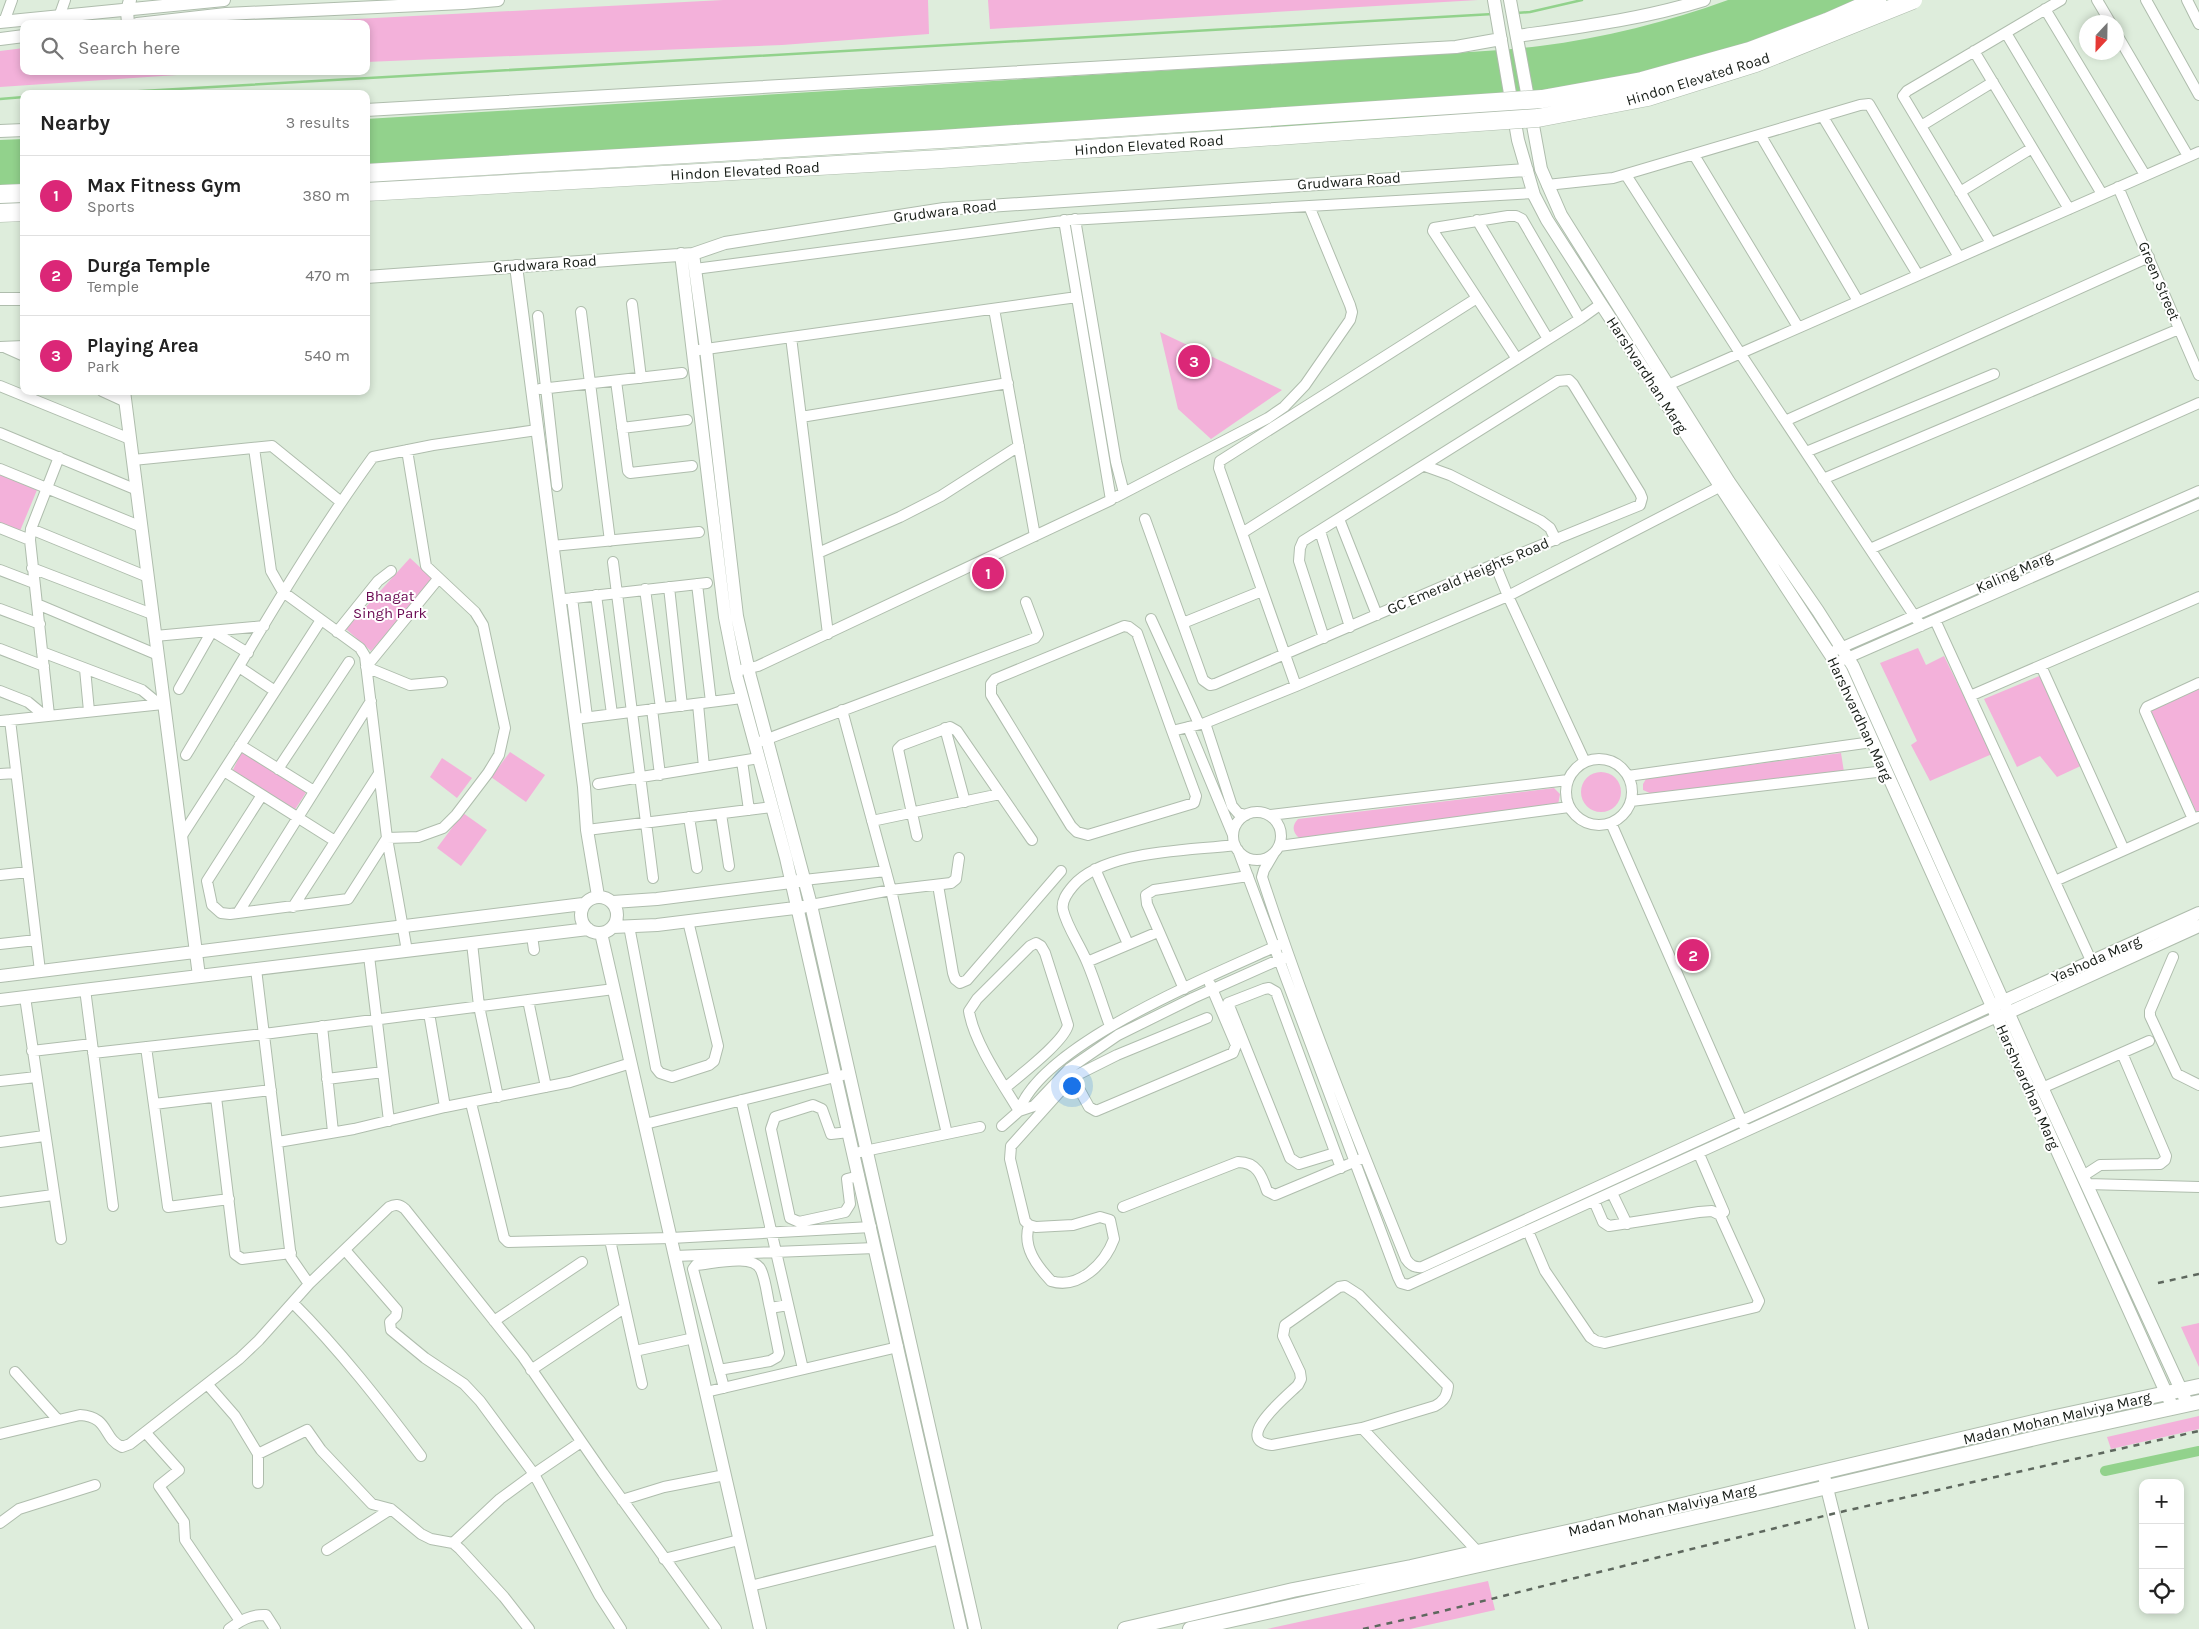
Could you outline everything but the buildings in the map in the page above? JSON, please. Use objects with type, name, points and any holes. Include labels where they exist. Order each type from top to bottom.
[{"type":"highway","name":"Hindon Elevated Road","points":[[370,173],[921,140],[1542,99],[1642,81],[1750,51],[1827,22],[1877,0]]},
{"type":"highway","name":"Hindon Elevated Road","points":[[370,192],[941,160],[1538,118],[1648,98],[1756,64],[1913,0]]},
{"type":"highway","points":[[0,194],[20,193]]},
{"type":"highway","points":[[0,213],[20,212]]},
{"type":"main road","name":"Madan Mohan Malviya Marg","points":[[1125,1629],[1293,1590],[1478,1552],[2199,1386]]},
{"type":"main road","name":"Madan Mohan Malviya Marg","points":[[1190,1629],[2194,1404]]},
{"type":"street","points":[[2,22],[12,0]]},
{"type":"street","points":[[59,16],[65,0]]},
{"type":"street","points":[[21,20],[129,5],[224,0]]},
{"type":"street","points":[[171,20],[226,14],[498,0]]},
{"type":"street","name":"Harshvardhan Marg","points":[[1510,0],[1534,137],[1541,169],[1547,185],[1561,215],[1668,385],[1724,484]]},
{"type":"street","points":[[1516,34],[1596,25],[1666,12],[1704,0]]},
{"type":"street","points":[[1991,243],[1904,98],[1904,93],[2060,0]]},
{"type":"street","points":[[2097,0],[2106,15]]},
{"type":"street","points":[[2146,0],[2199,95]]},
{"type":"street","points":[[2186,0],[2199,24]]},
{"type":"street","name":"Harshvardhan Marg","points":[[1494,2],[1518,140],[1534,193],[1548,220],[1601,304],[1724,484],[1818,611],[1839,655],[1886,740],[2173,1408]]},
{"type":"street","points":[[143,4],[143,20]]},
{"type":"street","points":[[128,20],[129,5]]},
{"type":"street","points":[[2045,9],[2144,175]]},
{"type":"street","points":[[2,22],[20,20]]},
{"type":"street","points":[[2006,33],[2102,194]]},
{"type":"street","points":[[0,39],[20,36]]},
{"type":"street","points":[[370,110],[1456,47],[1501,37]]},
{"type":"street","points":[[2124,47],[2188,156]]},
{"type":"street","points":[[1974,51],[2068,209]]},
{"type":"street","points":[[1921,126],[1993,82]]},
{"type":"street","points":[[1547,185],[1600,180],[1626,174],[1865,104],[1871,106],[1960,256]]},
{"type":"street","points":[[1823,117],[1918,275]]},
{"type":"street","points":[[0,131],[20,130]]},
{"type":"street","points":[[1761,136],[1858,301]]},
{"type":"street","points":[[1960,192],[2032,148]]},
{"type":"street","points":[[1668,385],[2199,152]]},
{"type":"street","points":[[1694,154],[1798,327]]},
{"type":"street","name":"Grudwara Road","points":[[370,278],[687,254],[725,243],[944,209],[1528,170]]},
{"type":"street","points":[[1626,174],[1740,353],[1921,626]]},
{"type":"street","name":"Green Street","points":[[2118,187],[2199,375]]},
{"type":"street","points":[[695,268],[1075,219],[1534,193]]},
{"type":"street","points":[[1075,219],[1120,495],[1268,418],[1284,407],[1305,385],[1346,326],[1352,312],[1350,304],[1309,206]]},
{"type":"street","points":[[1517,359],[1433,231],[1438,226],[1508,216],[1516,216],[1522,219],[1580,319]]},
{"type":"street","points":[[742,670],[758,666],[828,634],[1111,500],[1064,220]]},
{"type":"street","points":[[1477,220],[1548,339]]},
{"type":"street","points":[[687,254],[695,268],[700,350]]},
{"type":"street","points":[[687,254],[737,616],[742,670],[742,698],[761,741],[758,758],[786,858],[797,908],[842,1076],[892,1294],[946,1497],[975,1629]]},
{"type":"street","points":[[1785,421],[2149,257]]},
{"type":"street","points":[[516,266],[552,546],[581,718]]},
{"type":"street","points":[[700,350],[1077,297]]},
{"type":"street","points":[[0,299],[20,298]]},
{"type":"street","points":[[1296,686],[1218,464],[1222,458],[1477,298]]},
{"type":"street","points":[[632,304],[641,378]]},
{"type":"street","points":[[1242,533],[1601,304]]},
{"type":"street","points":[[994,308],[1035,536]]},
{"type":"street","points":[[581,312],[610,541]]},
{"type":"street","points":[[538,316],[558,486]]},
{"type":"street","points":[[1823,479],[2179,329]]},
{"type":"street","points":[[791,337],[828,634]]},
{"type":"street","points":[[2,347],[20,346]]},
{"type":"street","points":[[2,347],[20,354]]},
{"type":"street","points":[[532,390],[682,373]]},
{"type":"street","points":[[1806,452],[1994,374]]},
{"type":"street","points":[[616,380],[628,470],[630,473],[692,466]]},
{"type":"street","points":[[1324,638],[1298,554],[1303,541],[1558,381],[1569,380],[1642,498],[1640,505],[1635,508],[1556,540]]},
{"type":"street","points":[[801,417],[1008,383]]},
{"type":"street","points":[[0,386],[20,394]]},
{"type":"street","points":[[22,395],[130,439]]},
{"type":"street","points":[[125,397],[156,636],[161,704],[199,976]]},
{"type":"street","points":[[1870,549],[2199,403]]},
{"type":"street","points":[[622,428],[687,420]]},
{"type":"street","points":[[186,754],[283,592],[341,502],[373,457],[406,450],[537,430]]},
{"type":"street","points":[[0,433],[137,490]]},
{"type":"street","points":[[133,460],[272,446],[341,502]]},
{"type":"street","points":[[818,553],[900,518],[941,496],[1019,446]]},
{"type":"street","points":[[254,448],[271,571],[283,592],[360,648],[365,656],[378,775],[407,951]]},
{"type":"street","points":[[387,838],[418,836],[443,828],[456,815],[488,773],[499,755],[506,728],[483,625],[475,612],[426,566],[423,558],[406,450]]},
{"type":"street","points":[[47,715],[40,624],[30,540],[31,529],[59,458]]},
{"type":"street","name":"GC Emerald Heights Road","points":[[1145,519],[1203,680],[1210,685],[1556,540],[1550,528],[1541,521],[1450,475],[1425,466]]},
{"type":"street","points":[[0,469],[142,527]]},
{"type":"street","points":[[1172,731],[1202,723],[1296,686],[1508,596],[1724,484]]},
{"type":"street","name":"Kaling Marg","points":[[1839,655],[1914,616],[2199,491]]},
{"type":"street","name":"Kaling Marg","points":[[1839,655],[1921,626],[2199,504]]},
{"type":"street","points":[[1339,519],[1378,614]]},
{"type":"street","points":[[0,528],[30,540]]},
{"type":"street","points":[[31,529],[148,577]]},
{"type":"street","points":[[1320,530],[1350,627]]},
{"type":"street","points":[[552,546],[699,532]]},
{"type":"street","points":[[613,562],[652,878]]},
{"type":"street","points":[[1495,564],[1585,762]]},
{"type":"street","points":[[32,568],[152,614]]},
{"type":"street","points":[[0,570],[34,583]]},
{"type":"street","points":[[337,632],[378,581],[391,571]]},
{"type":"street","points":[[366,667],[438,579]]},
{"type":"street","points":[[598,896],[587,830],[581,718],[568,598],[702,583],[711,702]]},
{"type":"street","points":[[669,587],[682,706]]},
{"type":"street","points":[[645,589],[660,775]]},
{"type":"street","points":[[1183,623],[1262,591]]},
{"type":"street","points":[[596,595],[612,714]]},
{"type":"street","points":[[1970,696],[2199,597]]},
{"type":"street","points":[[761,741],[1035,638],[1038,634],[1026,602]]},
{"type":"street","points":[[37,604],[158,654]]},
{"type":"street","points":[[0,609],[40,624]]},
{"type":"street","points":[[1151,619],[1202,723],[1232,806],[1238,813],[1246,815]]},
{"type":"street","points":[[181,837],[321,620]]},
{"type":"street","points":[[1935,620],[2094,967]]},
{"type":"street","points":[[156,636],[264,626]]},
{"type":"street","points":[[1124,626],[1129,627],[1136,633],[1172,731],[1196,796],[1194,803],[1088,834],[1082,834],[1071,826],[991,695],[991,684],[996,679],[1124,626]]},
{"type":"street","points":[[212,631],[248,652]]},
{"type":"street","points":[[179,689],[212,631]]},
{"type":"street","points":[[0,649],[44,666]]},
{"type":"street","points":[[42,652],[142,690],[161,704]]},
{"type":"street","name":"Harshvardhan Marg","points":[[1839,655],[1885,771],[2000,1009],[2042,1088],[2182,1390],[2194,1404]]},
{"type":"street","points":[[278,769],[349,662]]},
{"type":"street","points":[[2041,666],[2124,850]]},
{"type":"street","points":[[239,667],[275,690]]},
{"type":"street","points":[[366,667],[410,685],[442,682]]},
{"type":"street","points":[[85,669],[89,711]]},
{"type":"street","points":[[742,670],[761,741],[811,905],[842,1076],[849,1132],[860,1152],[859,1176],[875,1248],[892,1294],[898,1347],[961,1629]]},
{"type":"street","points":[[2055,881],[2196,818],[2144,711],[2146,707],[2199,683]]},
{"type":"street","points":[[0,691],[28,702],[47,715]]},
{"type":"street","points":[[581,718],[742,698]]},
{"type":"street","points":[[238,913],[371,701]]},
{"type":"street","points":[[40,971],[16,772],[5,721],[161,704]]},
{"type":"street","points":[[698,704],[704,767]]},
{"type":"street","points":[[842,710],[892,890],[947,1134]]},
{"type":"street","points":[[917,836],[898,749],[950,727],[957,731],[1032,840]]},
{"type":"street","points":[[1188,727],[1248,876],[1279,945]]},
{"type":"street","points":[[945,728],[965,802]]},
{"type":"street","points":[[1628,776],[1886,740]]},
{"type":"street","points":[[240,745],[314,791]]},
{"type":"street","points":[[598,784],[758,758]]},
{"type":"street","points":[[1607,760],[1622,768],[1628,776],[1631,784],[1631,801],[1620,819],[1597,826],[1587,824],[1574,814],[1569,807],[1566,799],[1568,780],[1576,768],[1585,762],[1607,760]]},
{"type":"street","points":[[742,761],[749,810]]},
{"type":"street","points":[[1631,801],[1899,769]]},
{"type":"street","points":[[224,770],[335,842]]},
{"type":"street","points":[[0,774],[16,772]]},
{"type":"street","points":[[293,907],[378,775]]},
{"type":"street","points":[[1270,815],[1568,780]]},
{"type":"street","points":[[262,794],[207,881],[212,905],[216,910],[230,914],[348,900],[387,838]]},
{"type":"street","points":[[872,821],[1000,794]]},
{"type":"street","points":[[1569,807],[1276,850],[1264,859],[1256,860],[1249,858],[1235,843],[1237,823],[1252,812],[1264,812],[1275,819],[1281,831],[1276,850],[1262,877],[1279,945],[1360,1160],[1398,1277],[1404,1284],[1413,1284],[1699,1154],[2000,1009]]},
{"type":"street","points":[[587,830],[772,808]]},
{"type":"street","points":[[721,814],[728,866]]},
{"type":"street","points":[[689,817],[698,868]]},
{"type":"street","points":[[1611,823],[1746,1132]]},
{"type":"street","points":[[1110,1026],[1087,962],[1064,911],[1065,897],[1079,879],[1095,868],[1108,863],[1235,843]]},
{"type":"street","points":[[0,1000],[588,929],[607,930],[628,926],[797,908],[892,890],[954,882],[959,858]]},
{"type":"street","points":[[1095,868],[1128,944]]},
{"type":"street","points":[[588,929],[581,920],[580,913],[583,904],[589,899],[598,896],[613,902],[657,899],[886,871]]},
{"type":"street","points":[[938,885],[953,973],[955,979],[960,983],[967,980],[1061,871]]},
{"type":"street","points":[[0,875],[28,872]]},
{"type":"street","points":[[1184,988],[1158,932],[1145,898],[1149,892],[1248,876]]},
{"type":"street","points":[[613,902],[617,917],[607,930],[614,989],[760,1629]]},
{"type":"street","points":[[0,976],[583,904]]},
{"type":"street","name":"Yashoda Marg","points":[[2094,967],[2199,913]]},
{"type":"street","points":[[628,926],[656,1068],[660,1073],[672,1077],[709,1065],[714,1060],[718,1046],[688,921]]},
{"type":"street","name":"Yashoda Marg","points":[[2000,1009],[2094,967],[2199,926]]},
{"type":"street","points":[[1087,962],[1158,932]]},
{"type":"street","points":[[532,936],[534,950]]},
{"type":"street","points":[[0,944],[36,940]]},
{"type":"street","points":[[472,943],[480,1006],[498,1097]]},
{"type":"street","points":[[1005,1088],[1067,1031],[1068,1025],[1045,952],[1036,943],[1030,946],[977,999],[969,1011],[974,1031],[1005,1088],[1019,1112]]},
{"type":"street","points":[[1019,1112],[1024,1098],[1050,1070],[1110,1026],[1184,988],[1279,945]]},
{"type":"street","points":[[369,956],[389,1121]]},
{"type":"street","points":[[2172,957],[2150,1011],[2150,1016],[2177,1074],[2181,1078],[2199,1086]]},
{"type":"street","points":[[1002,1126],[1019,1112],[1034,1106],[1070,1073],[1118,1035],[1283,958]]},
{"type":"street","points":[[256,969],[291,1253],[294,1264],[309,1284]]},
{"type":"street","points":[[1063,1059],[1089,1107],[1096,1111],[1233,1053],[1236,1045],[1207,978]]},
{"type":"street","points":[[1335,1153],[1299,1164],[1290,1158],[1228,1003],[1264,989],[1269,988],[1276,992],[1341,1168]]},
{"type":"street","points":[[32,1051],[146,1047],[264,1034],[614,989]]},
{"type":"street","points":[[85,990],[113,1206]]},
{"type":"street","points":[[25,997],[44,1136],[61,1238]]},
{"type":"street","points":[[528,1000],[546,1087]]},
{"type":"street","points":[[1360,1160],[1409,1264],[1422,1267],[1742,1120],[2000,1009]]},
{"type":"street","points":[[430,1013],[445,1107]]},
{"type":"street","points":[[1029,1225],[1026,1240],[1032,1257],[1051,1281],[1060,1284],[1073,1282],[1090,1272],[1105,1254],[1114,1239],[1110,1220],[1100,1217],[1073,1225],[1036,1228],[1029,1225],[1026,1221],[1010,1150],[1018,1137],[1070,1073],[1207,1018]]},
{"type":"street","points":[[322,1026],[334,1132]]},
{"type":"street","points":[[2042,1088],[2149,1041]]},
{"type":"street","points":[[146,1047],[168,1206],[229,1199]]},
{"type":"street","points":[[2085,1180],[2100,1165],[2160,1164],[2165,1160],[2166,1156],[2122,1053]]},
{"type":"street","points":[[278,1142],[389,1121],[445,1107],[570,1082],[631,1063]]},
{"type":"street","points":[[327,1079],[383,1072]]},
{"type":"street","points":[[645,1124],[842,1076]]},
{"type":"street","points":[[0,1081],[36,1077]]},
{"type":"street","points":[[154,1104],[271,1090]]},
{"type":"street","points":[[216,1097],[236,1256],[242,1259],[291,1253]]},
{"type":"street","points":[[741,1100],[770,1233],[803,1369]]},
{"type":"street","points":[[471,1102],[505,1241],[513,1243],[671,1238],[871,1228]]},
{"type":"street","points":[[849,1132],[831,1134],[822,1109],[813,1105],[775,1117],[772,1121],[771,1128],[790,1218],[799,1222],[846,1212],[850,1204],[846,1180],[859,1176]]},
{"type":"street","points":[[860,1152],[980,1127]]},
{"type":"street","points":[[0,1142],[44,1136]]},
{"type":"street","points":[[1699,1154],[1724,1212]]},
{"type":"street","points":[[1123,1207],[1238,1162],[1245,1162],[1257,1170],[1267,1191],[1272,1195],[1282,1193],[1360,1160]]},
{"type":"street","points":[[2085,1180],[2199,1187]]},
{"type":"street","points":[[1612,1193],[1627,1224]]},
{"type":"street","points":[[0,1202],[53,1195]]},
{"type":"street","points":[[1528,1231],[1551,1280],[1590,1337],[1596,1342],[1605,1343],[1756,1307],[1759,1301],[1720,1215],[1716,1212],[1699,1212],[1609,1226],[1606,1225],[1594,1202]]},
{"type":"street","points":[[0,1434],[80,1415],[96,1418],[103,1424],[113,1442],[122,1447],[146,1433],[208,1385],[259,1340],[309,1284],[388,1208],[394,1204],[400,1205],[531,1370],[664,1559],[716,1629]]},
{"type":"street","points":[[1509,1227],[1514,1238]]},
{"type":"street","points":[[610,1240],[642,1384]]},
{"type":"street","points":[[675,1256],[875,1248]]},
{"type":"street","points":[[345,1250],[396,1310],[396,1316],[390,1322],[391,1330],[425,1358],[474,1393],[534,1474],[616,1628]]},
{"type":"street","points":[[719,1370],[770,1361],[777,1357],[779,1353],[761,1269],[755,1262],[746,1260],[696,1265],[693,1269],[695,1278],[719,1370],[724,1388]]},
{"type":"street","points":[[494,1321],[582,1262]]},
{"type":"street","points":[[1345,1286],[1359,1295],[1448,1386],[1447,1394],[1435,1406],[1362,1428],[1272,1445],[1264,1444],[1258,1434],[1260,1423],[1298,1385],[1301,1379],[1300,1372],[1283,1336],[1285,1325],[1339,1287],[1345,1286]]},
{"type":"street","points":[[293,1302],[323,1333],[378,1399],[421,1456]]},
{"type":"street","points":[[770,1308],[788,1305]]},
{"type":"street","points":[[531,1370],[624,1308]]},
{"type":"street","points":[[635,1351],[694,1338]]},
{"type":"street","points":[[706,1392],[898,1347]]},
{"type":"street","points":[[15,1372],[58,1420]]},
{"type":"street","points":[[208,1385],[235,1416],[258,1454],[258,1483]]},
{"type":"street","points":[[1362,1428],[1478,1552]]},
{"type":"street","points":[[258,1454],[307,1430],[321,1450],[372,1504],[391,1509],[420,1534],[431,1539],[453,1544],[477,1566],[529,1629]]},
{"type":"street","points":[[146,1433],[179,1470],[159,1486],[184,1522],[185,1540],[240,1621]]},
{"type":"street","points":[[453,1544],[500,1499],[582,1442]]},
{"type":"street","points":[[1823,1472],[1862,1629]]},
{"type":"street","points":[[622,1500],[664,1487],[724,1475]]},
{"type":"street","points":[[0,1523],[19,1509],[94,1485]]},
{"type":"street","points":[[932,1500],[946,1497]]},
{"type":"street","points":[[327,1550],[391,1509]]},
{"type":"street","points":[[750,1586],[941,1539]]},
{"type":"street","points":[[664,1559],[739,1540]]},
{"type":"street","points":[[229,1629],[240,1621],[259,1615],[266,1616],[275,1629]]},
{"type":"green space","points":[[723,0],[928,0],[929,34],[782,45],[370,62],[370,20],[337,20]]},
{"type":"green space","points":[[988,0],[1478,0],[990,29]]},
{"type":"green space","points":[[20,48],[20,75],[177,75],[0,87],[0,51]]},
{"type":"green space","points":[[1160,332],[1282,390],[1211,439],[1178,409]]},
{"type":"green space","points":[[0,475],[37,490],[20,531],[0,523]]},
{"type":"green space","name":"Bhagat Singh Park","points":[[410,558],[434,580],[371,651],[346,629]]},
{"type":"green space","points":[[1918,648],[1926,665],[1944,656],[1992,754],[1930,781],[1911,745],[1917,741],[1880,663]]},
{"type":"green space","points":[[2044,674],[2085,764],[2057,777],[2040,756],[2017,767],[1984,699]]},
{"type":"green space","points":[[2199,688],[2199,812],[2197,813],[2149,709]]},
{"type":"green space","points":[[242,751],[307,791],[294,811],[231,774]]},
{"type":"green space","points":[[510,752],[545,775],[526,802],[491,777]]},
{"type":"green space","points":[[1841,753],[1844,772],[1652,794],[1643,790],[1643,784],[1646,779],[1650,778]]},
{"type":"green space","points":[[442,758],[472,778],[457,798],[430,777]]},
{"type":"green space","points":[[1605,772],[1612,775],[1618,781],[1621,792],[1620,800],[1612,809],[1605,812],[1597,812],[1590,809],[1582,800],[1581,788],[1584,781],[1593,773]]},
{"type":"green space","points":[[1554,788],[1560,794],[1558,805],[1299,838],[1294,829],[1298,819]]},
{"type":"green space","points":[[463,813],[487,830],[461,866],[437,848]]},
{"type":"green space","points":[[2199,1323],[2199,1367],[2181,1327]]},
{"type":"green space","points":[[2199,1416],[2199,1429],[2111,1449],[2107,1437]]},
{"type":"green space","points":[[1488,1581],[1495,1610],[1410,1629],[1267,1629]]},
{"type":"shaded area","points":[[1728,0],[1880,0],[1762,51],[1569,105],[1399,120],[370,178],[370,119],[1511,49],[1564,43],[1611,34],[1682,15]]},
{"type":"shaded area","points":[[20,139],[20,198],[0,199],[0,140]]},
{"type":"waterway","points":[[1516,13],[1530,12],[1582,0]]},
{"type":"waterway","points":[[159,90],[1493,14]]},
{"type":"waterway","points":[[0,99],[20,97]]},
{"type":"waterway","points":[[2105,1471],[2199,1451]]},
{"type":"railway","points":[[2158,1283],[2199,1274]]},
{"type":"railway","points":[[1363,1629],[1439,1612],[1836,1513],[2199,1431]]},
{"type":"place","name":"Playing Area","points":[[1194,361]]},
{"type":"place","name":"Max Fitness Gym","points":[[988,573]]},
{"type":"place","name":"Durga Temple","points":[[1693,955]]}]
